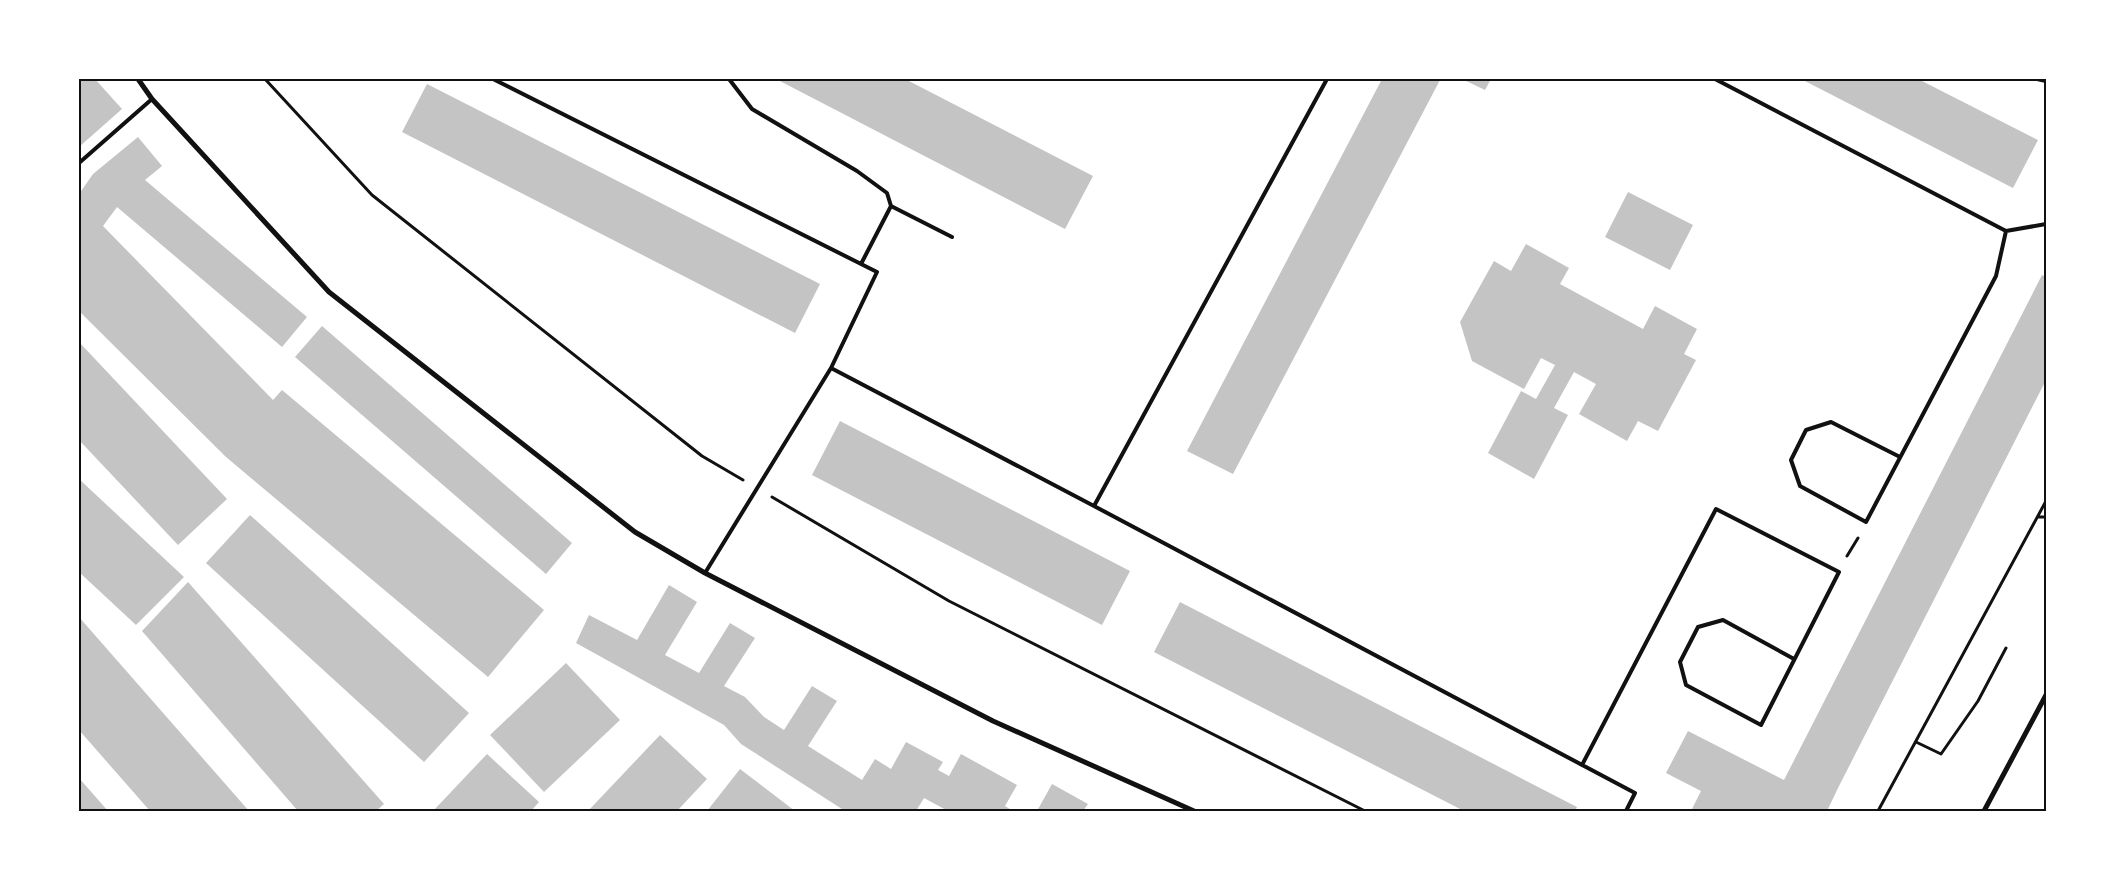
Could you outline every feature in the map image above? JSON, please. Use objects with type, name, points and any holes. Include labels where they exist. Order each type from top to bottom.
[{"type":"street","points":[[138,79],[152,99],[329,292],[635,532],[705,574],[993,721],[1194,811]]},
{"type":"street","points":[[1984,811],[2046,694]]},
{"type":"lane","points":[[492,79],[877,272],[831,368],[705,574]]},
{"type":"lane","points":[[729,79],[752,109],[857,171],[887,193],[891,206],[861,264]]},
{"type":"lane","points":[[1094,506],[1327,79]]},
{"type":"lane","points":[[1715,79],[2006,231],[2046,224]]},
{"type":"lane","points":[[2037,79],[2046,81]]},
{"type":"lane","points":[[79,164],[152,99]]},
{"type":"lane","points":[[891,206],[952,237]]},
{"type":"lane","points":[[1900,457],[1831,422],[1806,430],[1791,460],[1800,486],[1866,522],[1996,276],[2006,231]]},
{"type":"lane","points":[[831,368],[1635,793],[1626,811]]},
{"type":"lane","points":[[1582,766],[1716,508],[1839,572],[1761,725],[1686,685],[1680,662],[1698,627],[1723,620],[1794,659]]},
{"type":"path","points":[[265,79],[372,195],[702,456],[948,601],[1366,811]]},
{"type":"path","points":[[1878,811],[2046,500]]},
{"type":"path","points":[[2037,517],[2046,517]]},
{"type":"path","points":[[1839,572],[1866,522]]},
{"type":"path","points":[[1916,742],[1940,754],[1978,702],[2006,648]]},
{"type":"building","points":[[79,79],[95,79],[122,109],[79,147]]},
{"type":"building","points":[[776,79],[905,79],[1093,176],[1065,229]]},
{"type":"building","points":[[1382,79],[1440,80],[1233,474],[1187,451]]},
{"type":"building","points":[[1462,79],[1491,79],[1485,90]]},
{"type":"building","points":[[1801,79],[1918,79],[2038,140],[2013,188]]},
{"type":"building","points":[[427,84],[820,284],[795,333],[402,132]]},
{"type":"building","points":[[138,137],[162,166],[145,180],[307,317],[282,347],[117,207],[103,226],[273,400],[282,390],[544,610],[488,677],[226,457],[79,311],[79,194],[93,174]]},
{"type":"building","points":[[1628,192],[1693,225],[1670,270],[1605,237]]},
{"type":"building","points":[[1526,244],[1569,268],[1560,284],[1643,329],[1655,306],[1697,329],[1684,354],[1696,360],[1658,431],[1638,421],[1627,441],[1579,414],[1596,384],[1574,372],[1554,408],[1568,415],[1534,479],[1488,453],[1521,391],[1536,399],[1555,365],[1541,358],[1524,389],[1472,361],[1460,322],[1494,261],[1511,271]]},
{"type":"building","points":[[2042,275],[2046,277],[2046,380],[1838,788],[1828,809],[1833,811],[1691,811],[1701,791],[1666,773],[1688,731],[1784,780]]},
{"type":"building","points":[[322,326],[572,543],[546,574],[295,357]]},
{"type":"building","points":[[79,342],[227,499],[178,545],[79,440]]},
{"type":"building","points":[[840,421],[1130,571],[1102,625],[812,475]]},
{"type":"building","points":[[79,479],[184,577],[136,625],[79,572]]},
{"type":"building","points":[[250,515],[469,713],[424,762],[206,563]]},
{"type":"building","points":[[188,582],[384,804],[376,811],[298,811],[142,631]]},
{"type":"building","points":[[669,585],[697,602],[665,655],[699,673],[730,623],[755,638],[724,686],[745,697],[764,717],[784,730],[812,686],[837,701],[808,746],[862,780],[875,759],[891,769],[906,742],[943,762],[938,770],[949,776],[961,754],[1017,785],[1005,806],[1013,811],[948,811],[924,798],[916,811],[845,811],[741,744],[724,725],[576,643],[589,615],[637,640]]},
{"type":"building","points":[[1180,602],[1577,807],[1575,811],[1464,811],[1154,652]]},
{"type":"building","points":[[79,617],[249,811],[150,811],[79,730]]},
{"type":"building","points":[[566,663],[620,720],[544,792],[490,735]]},
{"type":"building","points":[[660,735],[707,779],[677,811],[588,811]]},
{"type":"building","points":[[487,754],[539,802],[531,811],[433,811]]},
{"type":"building","points":[[740,769],[795,811],[707,811]]},
{"type":"building","points":[[79,778],[108,811],[79,811]]},
{"type":"building","points":[[1052,784],[1088,804],[1083,811],[1037,811]]}]
